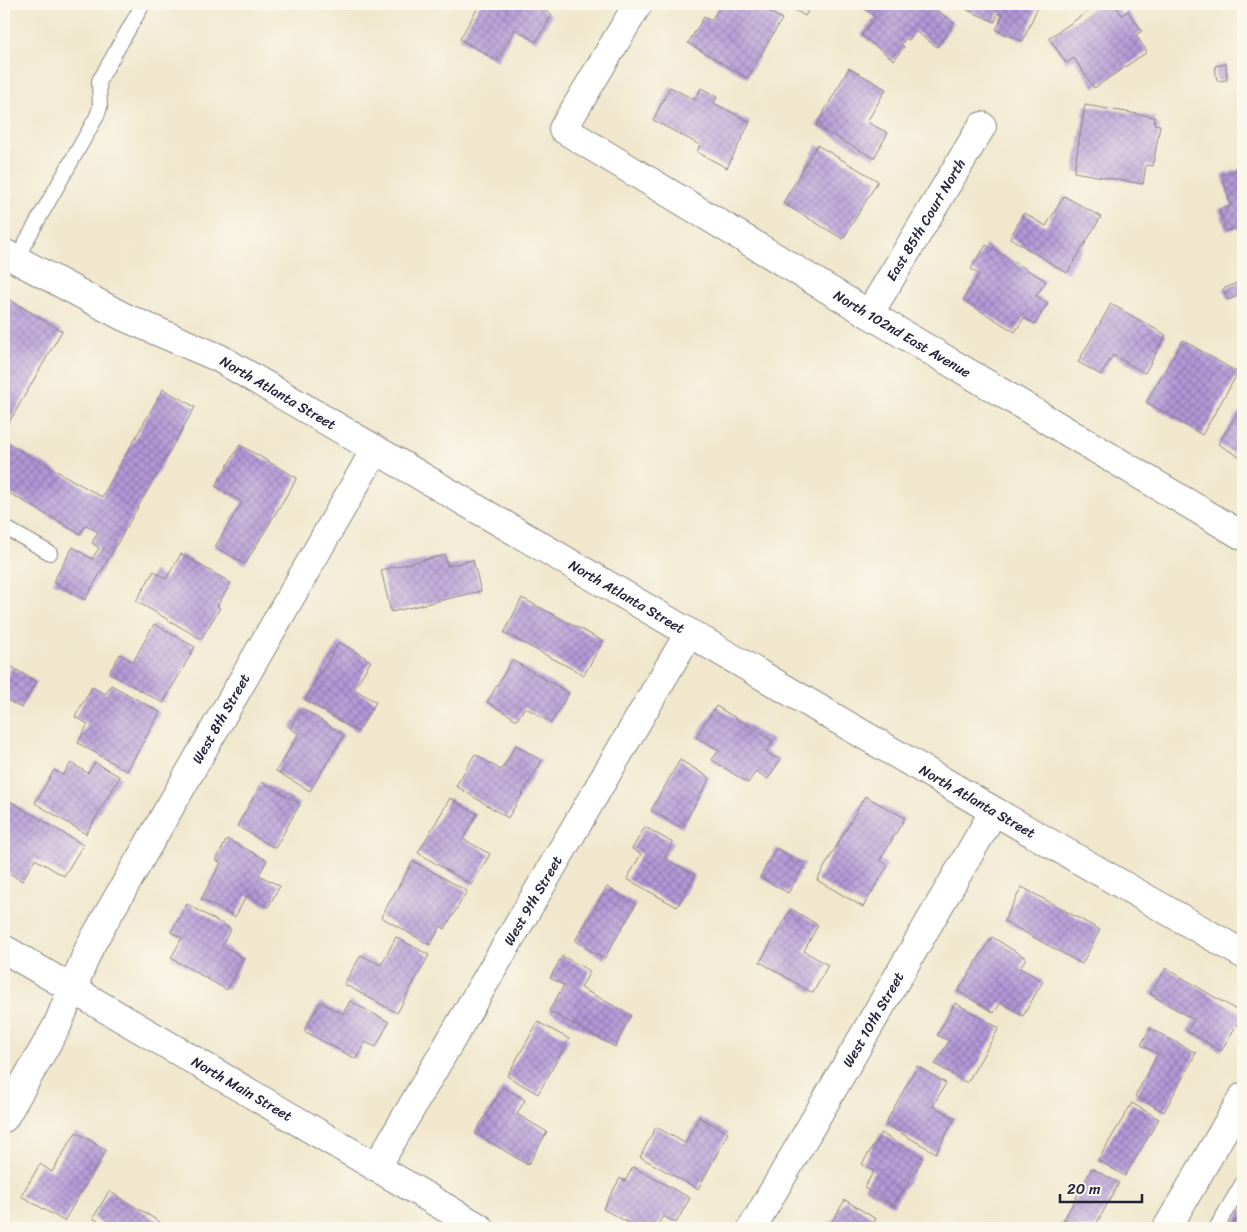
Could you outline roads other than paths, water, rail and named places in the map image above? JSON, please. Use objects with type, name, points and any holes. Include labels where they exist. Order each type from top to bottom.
[{"type":"street","name":"North 102nd East Avenue","points":[[638,4],[563,129],[869,314],[1243,536]]},
{"type":"street","name":"East 85th Court North","points":[[869,314],[982,126]]},
{"type":"street","name":"North Atlanta Street","points":[[10,256],[124,317],[219,358],[994,811],[1243,954]]},
{"type":"street","name":"West 8th Street","points":[[4,1118],[57,1026],[90,946],[375,450]]},
{"type":"street","name":"West 9th Street","points":[[376,1168],[689,633]]},
{"type":"street","name":"West 10th Street","points":[[752,1228],[994,811]]},
{"type":"street","name":"North Main Street","points":[[4,949],[480,1228]]},
{"type":"street","points":[[1166,1228],[1243,1097]]},
{"type":"lane","points":[[10,256],[96,116],[100,106],[99,81],[143,4]]},
{"type":"lane","points":[[4,526],[50,553]]},
{"type":"lane","points":[[1216,1228],[1243,1182]]}]
